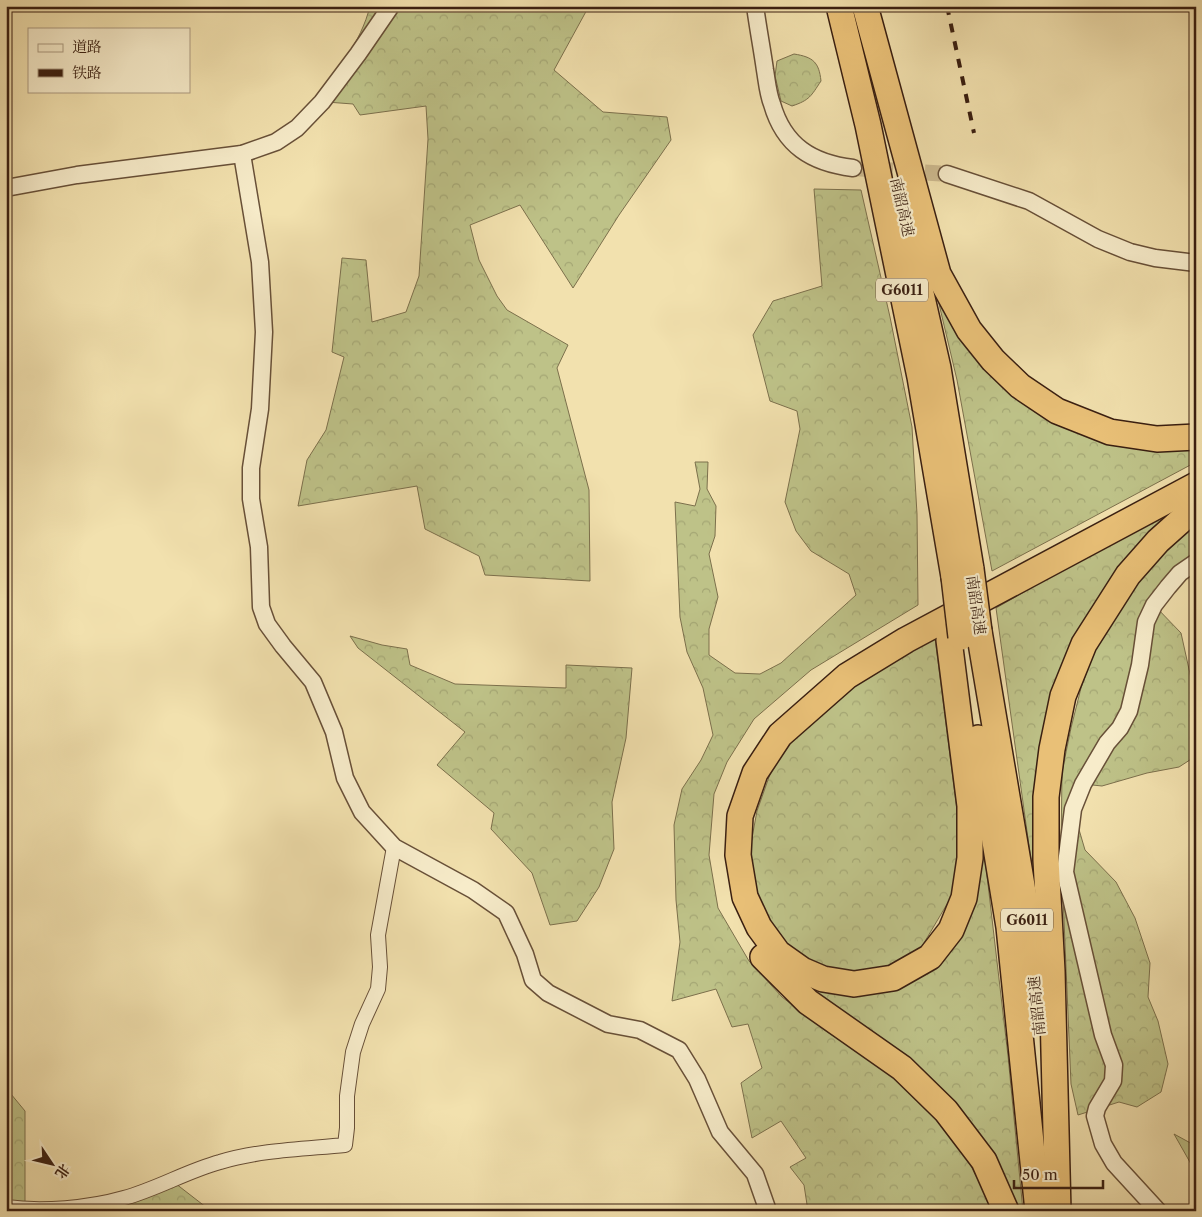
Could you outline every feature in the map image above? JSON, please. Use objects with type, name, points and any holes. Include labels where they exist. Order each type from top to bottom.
[{"type":"highway","name":"南韶高速","points":[[839,6],[868,125],[920,377],[955,576],[1009,928],[1038,1211]]},
{"type":"highway","name":"南韶高速","points":[[856,6],[938,368],[955,576]]},
{"type":"highway","points":[[865,6],[938,274],[969,330],[993,360],[1020,386],[1057,411],[1110,432],[1157,439],[1196,436]]},
{"type":"highway","points":[[1006,1211],[984,1161],[946,1112],[902,1068],[808,1002],[760,953],[737,914],[726,872],[728,827],[740,780],[762,737],[790,705],[823,680],[867,651],[936,611],[1196,470]]},
{"type":"highway","points":[[955,576],[963,636],[970,806],[970,858],[964,898],[951,930],[930,957],[893,978],[854,984],[823,979],[802,970],[778,953],[759,927],[745,897],[738,855],[740,816],[755,773],[780,735],[847,676],[906,640],[1196,485]]},
{"type":"highway","points":[[1058,1211],[1052,970],[1046,860],[1046,797],[1052,749],[1063,696],[1084,644],[1128,575],[1158,541],[1196,507]]},
{"type":"highway","name":"南韶高速","points":[[963,636],[1028,927],[1058,1211]]},
{"type":"street","points":[[6,188],[77,174],[242,154],[276,142],[297,128],[328,94],[391,6]]},
{"type":"street","points":[[755,6],[772,104],[780,124],[792,141],[805,154],[834,166],[853,168]]},
{"type":"street","points":[[242,154],[260,262],[264,332],[260,409],[251,468],[251,499],[259,547],[262,608],[268,624],[313,682],[334,732],[345,778],[362,812],[394,847],[473,890],[506,913],[525,954],[534,980],[548,993],[608,1024],[640,1030],[679,1050],[697,1079],[720,1132],[755,1174],[768,1211]]},
{"type":"street","points":[[947,174],[1029,201],[1098,239],[1130,252],[1196,264]]},
{"type":"street","points":[[1158,1211],[1114,1163],[1103,1144],[1095,1116],[1097,1108],[1113,1081],[1114,1065],[1103,1036],[1065,872],[1073,808],[1082,784],[1107,743],[1120,728],[1129,710],[1140,665],[1146,622],[1154,605],[1168,586],[1196,562]]},
{"type":"street","points":[[6,1207],[24,1210],[98,1203],[124,1198],[221,1162],[267,1153],[345,1145],[348,1128],[347,1096],[353,1052],[362,1024],[378,989],[380,967],[378,934],[394,847]]},
{"type":"green space","points":[[370,6],[589,6],[554,70],[603,112],[667,117],[671,140],[619,215],[573,288],[520,205],[470,225],[479,260],[497,296],[507,310],[568,345],[557,368],[589,490],[590,581],[485,575],[479,556],[425,529],[417,486],[298,506],[307,460],[326,430],[344,357],[332,352],[342,258],[366,260],[372,322],[406,312],[419,276],[428,139],[426,106],[360,115],[353,104],[313,101],[354,45],[366,20]]},
{"type":"green space","points":[[794,54],[806,57],[817,65],[821,81],[810,97],[792,106],[781,101],[775,76],[777,61]]},
{"type":"green space","points":[[814,189],[861,190],[890,317],[912,427],[917,514],[918,605],[811,670],[754,719],[727,762],[714,794],[709,855],[718,908],[749,961],[782,997],[826,1031],[891,1074],[939,1119],[969,1162],[994,1211],[808,1211],[804,1185],[790,1167],[806,1158],[781,1121],[752,1138],[741,1083],[762,1068],[748,1024],[732,1027],[716,989],[672,1001],[680,942],[676,900],[674,825],[682,789],[701,760],[713,735],[703,688],[687,652],[680,617],[675,502],[695,506],[700,489],[695,462],[708,462],[707,489],[716,506],[715,536],[709,554],[718,597],[709,629],[709,655],[735,673],[760,674],[781,663],[856,595],[849,574],[811,551],[796,531],[785,502],[800,429],[797,411],[770,401],[753,335],[773,301],[822,286]]},
{"type":"green space","points":[[935,287],[1012,391],[1196,444],[1196,462],[992,571],[957,380]]},
{"type":"green space","points":[[1196,494],[1058,676],[1044,724],[1037,796],[1040,925],[996,608]]},
{"type":"green space","points":[[1196,520],[1196,562],[1154,605],[1181,633],[1196,701],[1196,756],[1179,767],[1147,773],[1102,786],[1083,784],[1073,809],[1085,850],[1116,882],[1135,918],[1150,963],[1148,997],[1158,1021],[1168,1064],[1161,1092],[1137,1107],[1119,1102],[1078,1115],[1071,1084],[1061,850],[1062,772],[1081,688],[1101,632],[1139,571]]},
{"type":"green space","points":[[350,636],[382,645],[407,649],[410,665],[455,684],[566,688],[566,665],[632,668],[626,738],[612,802],[614,849],[599,887],[577,921],[550,925],[532,873],[491,829],[494,813],[437,765],[465,732],[358,648]]},
{"type":"green space","points":[[935,638],[957,810],[957,855],[953,894],[918,953],[886,969],[836,974],[813,964],[792,950],[772,923],[756,895],[748,859],[757,811],[774,763],[809,719],[849,689]]},
{"type":"green space","points":[[979,807],[1008,1056],[1023,1211],[1014,1211],[990,1159],[811,994],[806,981],[834,992],[865,995],[895,990],[949,950]]},
{"type":"green space","points":[[6,1088],[25,1111],[25,1209],[81,1206],[171,1180],[211,1211],[6,1211]]},
{"type":"green space","points":[[1174,1134],[1196,1146],[1196,1190],[1191,1164]]},
{"type":"tunnel","points":[[853,168],[947,174]]},
{"type":"railway","points":[[947,6],[974,133]]}]
